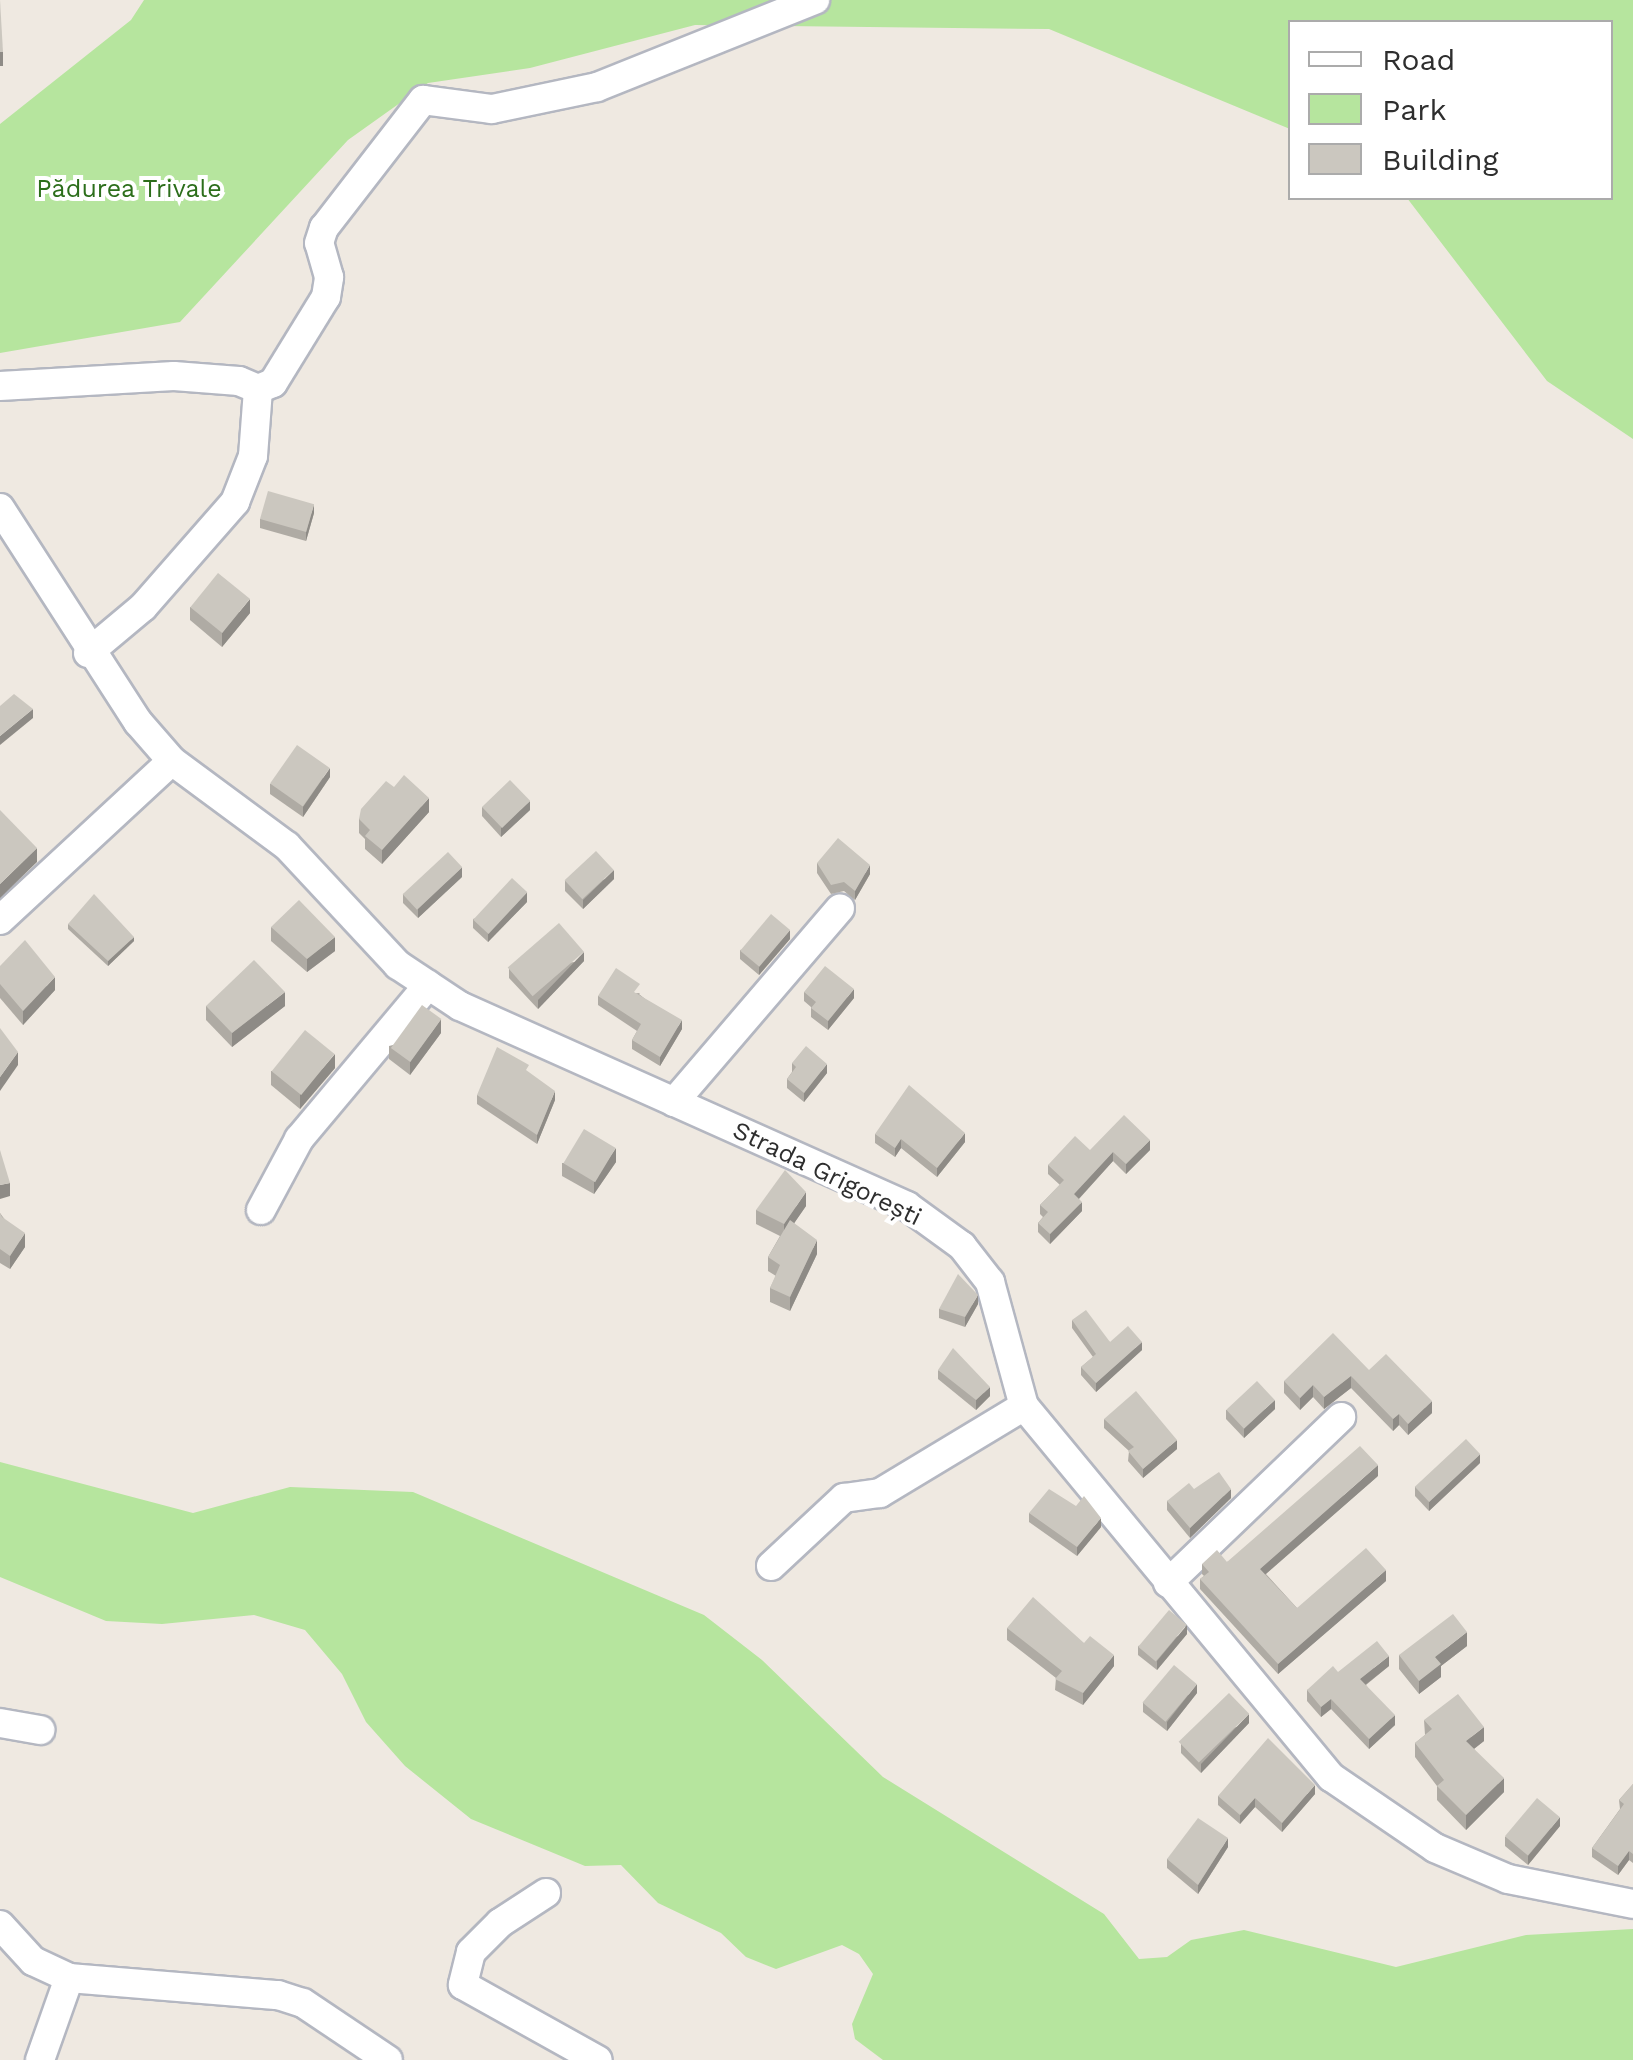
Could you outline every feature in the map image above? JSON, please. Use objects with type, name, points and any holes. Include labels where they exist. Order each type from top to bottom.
[{"type":"street","points":[[88,653],[143,607],[235,502],[253,456],[258,389],[291,360],[326,297],[328,277],[318,243],[324,228],[423,100],[492,110],[597,87],[815,0]]},
{"type":"street","points":[[0,386],[174,376],[240,381],[258,389]]},
{"type":"street","name":"Strada Grigorești","points":[[0,508],[88,653],[172,761],[287,846],[398,965],[460,1006],[907,1206],[962,1246],[990,1282],[1024,1406],[1332,1777],[1380,1815],[1435,1848],[1508,1879],[1633,1904]]},
{"type":"street","points":[[0,920],[172,761]]},
{"type":"street","points":[[674,1102],[840,908]]},
{"type":"street","points":[[261,1210],[299,1138],[428,984]]},
{"type":"street","points":[[771,1566],[844,1498],[880,1493],[1024,1406]]},
{"type":"street","points":[[1168,1583],[1341,1416]]},
{"type":"street","points":[[0,1724],[40,1730]]},
{"type":"street","points":[[546,1893],[500,1923],[471,1952],[463,1986],[598,2060]]},
{"type":"street","points":[[1,1928],[34,1961],[69,1978],[113,1986],[278,1995],[303,2004],[388,2060]]},
{"type":"street","points":[[40,2060],[69,1978]]},
{"type":"green space","name":"Pădurea Trivale","points":[[144,0],[1633,0],[1633,439],[1547,381],[1409,200],[1613,200],[1613,20],[1288,20],[1288,128],[1049,29],[695,25],[530,68],[428,83],[348,140],[180,322],[0,353],[0,124],[131,20]]},
{"type":"green space","points":[[0,1462],[193,1513],[290,1487],[413,1492],[704,1615],[762,1660],[883,1777],[1104,1914],[1139,1959],[1167,1957],[1191,1940],[1244,1930],[1396,1967],[1526,1935],[1633,1929],[1633,2060],[883,2060],[855,2039],[852,2024],[873,1974],[859,1954],[842,1945],[776,1969],[746,1957],[721,1933],[658,1903],[621,1865],[585,1866],[471,1819],[405,1766],[366,1722],[342,1674],[305,1630],[254,1615],[162,1624],[106,1621],[0,1577]]},
{"type":"building","points":[[0,0],[3,52],[0,52]]},
{"type":"building","points":[[268,491],[314,504],[306,532],[260,519]]},
{"type":"building","points":[[218,573],[250,599],[222,633],[190,607]]},
{"type":"building","points":[[14,694],[33,709],[0,736],[0,706]]},
{"type":"building","points":[[297,745],[330,768],[303,806],[270,784]]},
{"type":"building","points":[[404,775],[429,798],[382,850],[365,836],[370,830],[359,819],[361,809],[386,781],[394,787]]},
{"type":"building","points":[[510,780],[530,801],[502,828],[482,807]]},
{"type":"building","points":[[0,810],[37,848],[0,884]]},
{"type":"building","points":[[838,838],[870,865],[855,891],[844,882],[831,885],[817,863]]},
{"type":"building","points":[[596,851],[614,870],[582,899],[565,880]]},
{"type":"building","points":[[448,852],[462,867],[417,910],[403,894]]},
{"type":"building","points":[[512,878],[527,892],[488,934],[473,920]]},
{"type":"building","points":[[94,894],[134,937],[108,961],[68,924]]},
{"type":"building","points":[[299,900],[335,937],[307,959],[271,927]]},
{"type":"building","points":[[771,914],[790,930],[759,967],[740,951]]},
{"type":"building","points":[[559,923],[584,952],[533,996],[508,968]]},
{"type":"building","points":[[25,940],[55,977],[23,1011],[0,984],[0,966]]},
{"type":"building","points":[[254,960],[285,992],[232,1033],[206,1006]]},
{"type":"building","points":[[825,966],[854,989],[828,1021],[811,1008],[816,1002],[804,992]]},
{"type":"building","points":[[616,968],[640,984],[634,992],[682,1020],[660,1057],[632,1040],[641,1024],[598,996]]},
{"type":"building","points":[[422,1005],[441,1019],[410,1062],[391,1048]]},
{"type":"building","points":[[0,1028],[18,1052],[0,1077]]},
{"type":"building","points":[[305,1030],[335,1054],[301,1095],[272,1071]]},
{"type":"building","points":[[806,1046],[827,1064],[804,1093],[787,1079],[796,1067],[792,1063]]},
{"type":"building","points":[[497,1047],[529,1065],[526,1070],[555,1091],[537,1135],[477,1095]]},
{"type":"building","points":[[909,1085],[965,1133],[937,1168],[901,1139],[895,1148],[875,1134]]},
{"type":"building","points":[[1124,1115],[1150,1140],[1126,1164],[1113,1152],[1074,1194],[1082,1202],[1050,1234],[1038,1223],[1048,1212],[1040,1205],[1064,1180],[1048,1165],[1075,1136],[1090,1150]]},
{"type":"building","points":[[584,1129],[616,1148],[595,1182],[563,1163]]},
{"type":"building","points":[[0,1150],[10,1183],[0,1185]]},
{"type":"building","points":[[785,1170],[806,1192],[784,1224],[756,1210]]},
{"type":"building","points":[[0,1213],[25,1233],[10,1256],[0,1249]]},
{"type":"building","points":[[790,1220],[817,1240],[790,1297],[770,1288],[780,1265],[768,1257]]},
{"type":"building","points":[[958,1274],[978,1295],[965,1317],[939,1309]]},
{"type":"building","points":[[1086,1310],[1110,1342],[1128,1326],[1142,1342],[1096,1383],[1081,1367],[1096,1354],[1072,1320]]},
{"type":"building","points":[[1333,1333],[1369,1370],[1386,1354],[1432,1401],[1408,1424],[1399,1414],[1393,1419],[1351,1376],[1324,1397],[1313,1385],[1300,1398],[1284,1381]]},
{"type":"building","points":[[953,1348],[990,1387],[976,1400],[938,1370]]},
{"type":"building","points":[[1257,1381],[1275,1400],[1244,1429],[1226,1410]]},
{"type":"building","points":[[1136,1391],[1177,1440],[1143,1469],[1128,1451],[1134,1447],[1104,1419]]},
{"type":"building","points":[[1466,1439],[1480,1454],[1429,1502],[1415,1487]]},
{"type":"building","points":[[1360,1446],[1378,1465],[1260,1569],[1297,1608],[1366,1548],[1386,1570],[1278,1664],[1200,1579],[1209,1572],[1202,1564],[1217,1550],[1227,1562]]},
{"type":"building","points":[[1219,1472],[1231,1489],[1190,1528],[1167,1501],[1189,1483],[1194,1489]]},
{"type":"building","points":[[1049,1489],[1076,1506],[1084,1496],[1101,1518],[1077,1547],[1029,1513]]},
{"type":"building","points":[[1033,1597],[1084,1643],[1090,1636],[1114,1655],[1083,1693],[1055,1679],[1062,1671],[1007,1628]]},
{"type":"building","points":[[1169,1610],[1187,1625],[1156,1662],[1138,1647]]},
{"type":"building","points":[[1453,1614],[1467,1632],[1435,1657],[1441,1664],[1419,1681],[1399,1655]]},
{"type":"building","points":[[1377,1641],[1389,1656],[1360,1679],[1395,1715],[1369,1739],[1331,1699],[1321,1707],[1307,1690],[1333,1666],[1338,1672]]},
{"type":"building","points":[[1174,1665],[1197,1684],[1165,1722],[1143,1703]]},
{"type":"building","points":[[1229,1693],[1249,1714],[1199,1762],[1179,1742]]},
{"type":"building","points":[[1458,1694],[1484,1727],[1466,1741],[1504,1778],[1466,1815],[1437,1786],[1444,1780],[1415,1743],[1432,1729],[1424,1720]]},
{"type":"building","points":[[1268,1738],[1315,1785],[1282,1823],[1255,1798],[1240,1815],[1218,1796]]},
{"type":"building","points":[[1633,1784],[1633,1854],[1629,1851],[1618,1866],[1592,1848],[1624,1804],[1619,1800]]},
{"type":"building","points":[[1537,1798],[1560,1817],[1528,1856],[1505,1836]]},
{"type":"building","points":[[1198,1818],[1228,1838],[1198,1885],[1167,1859]]}]
